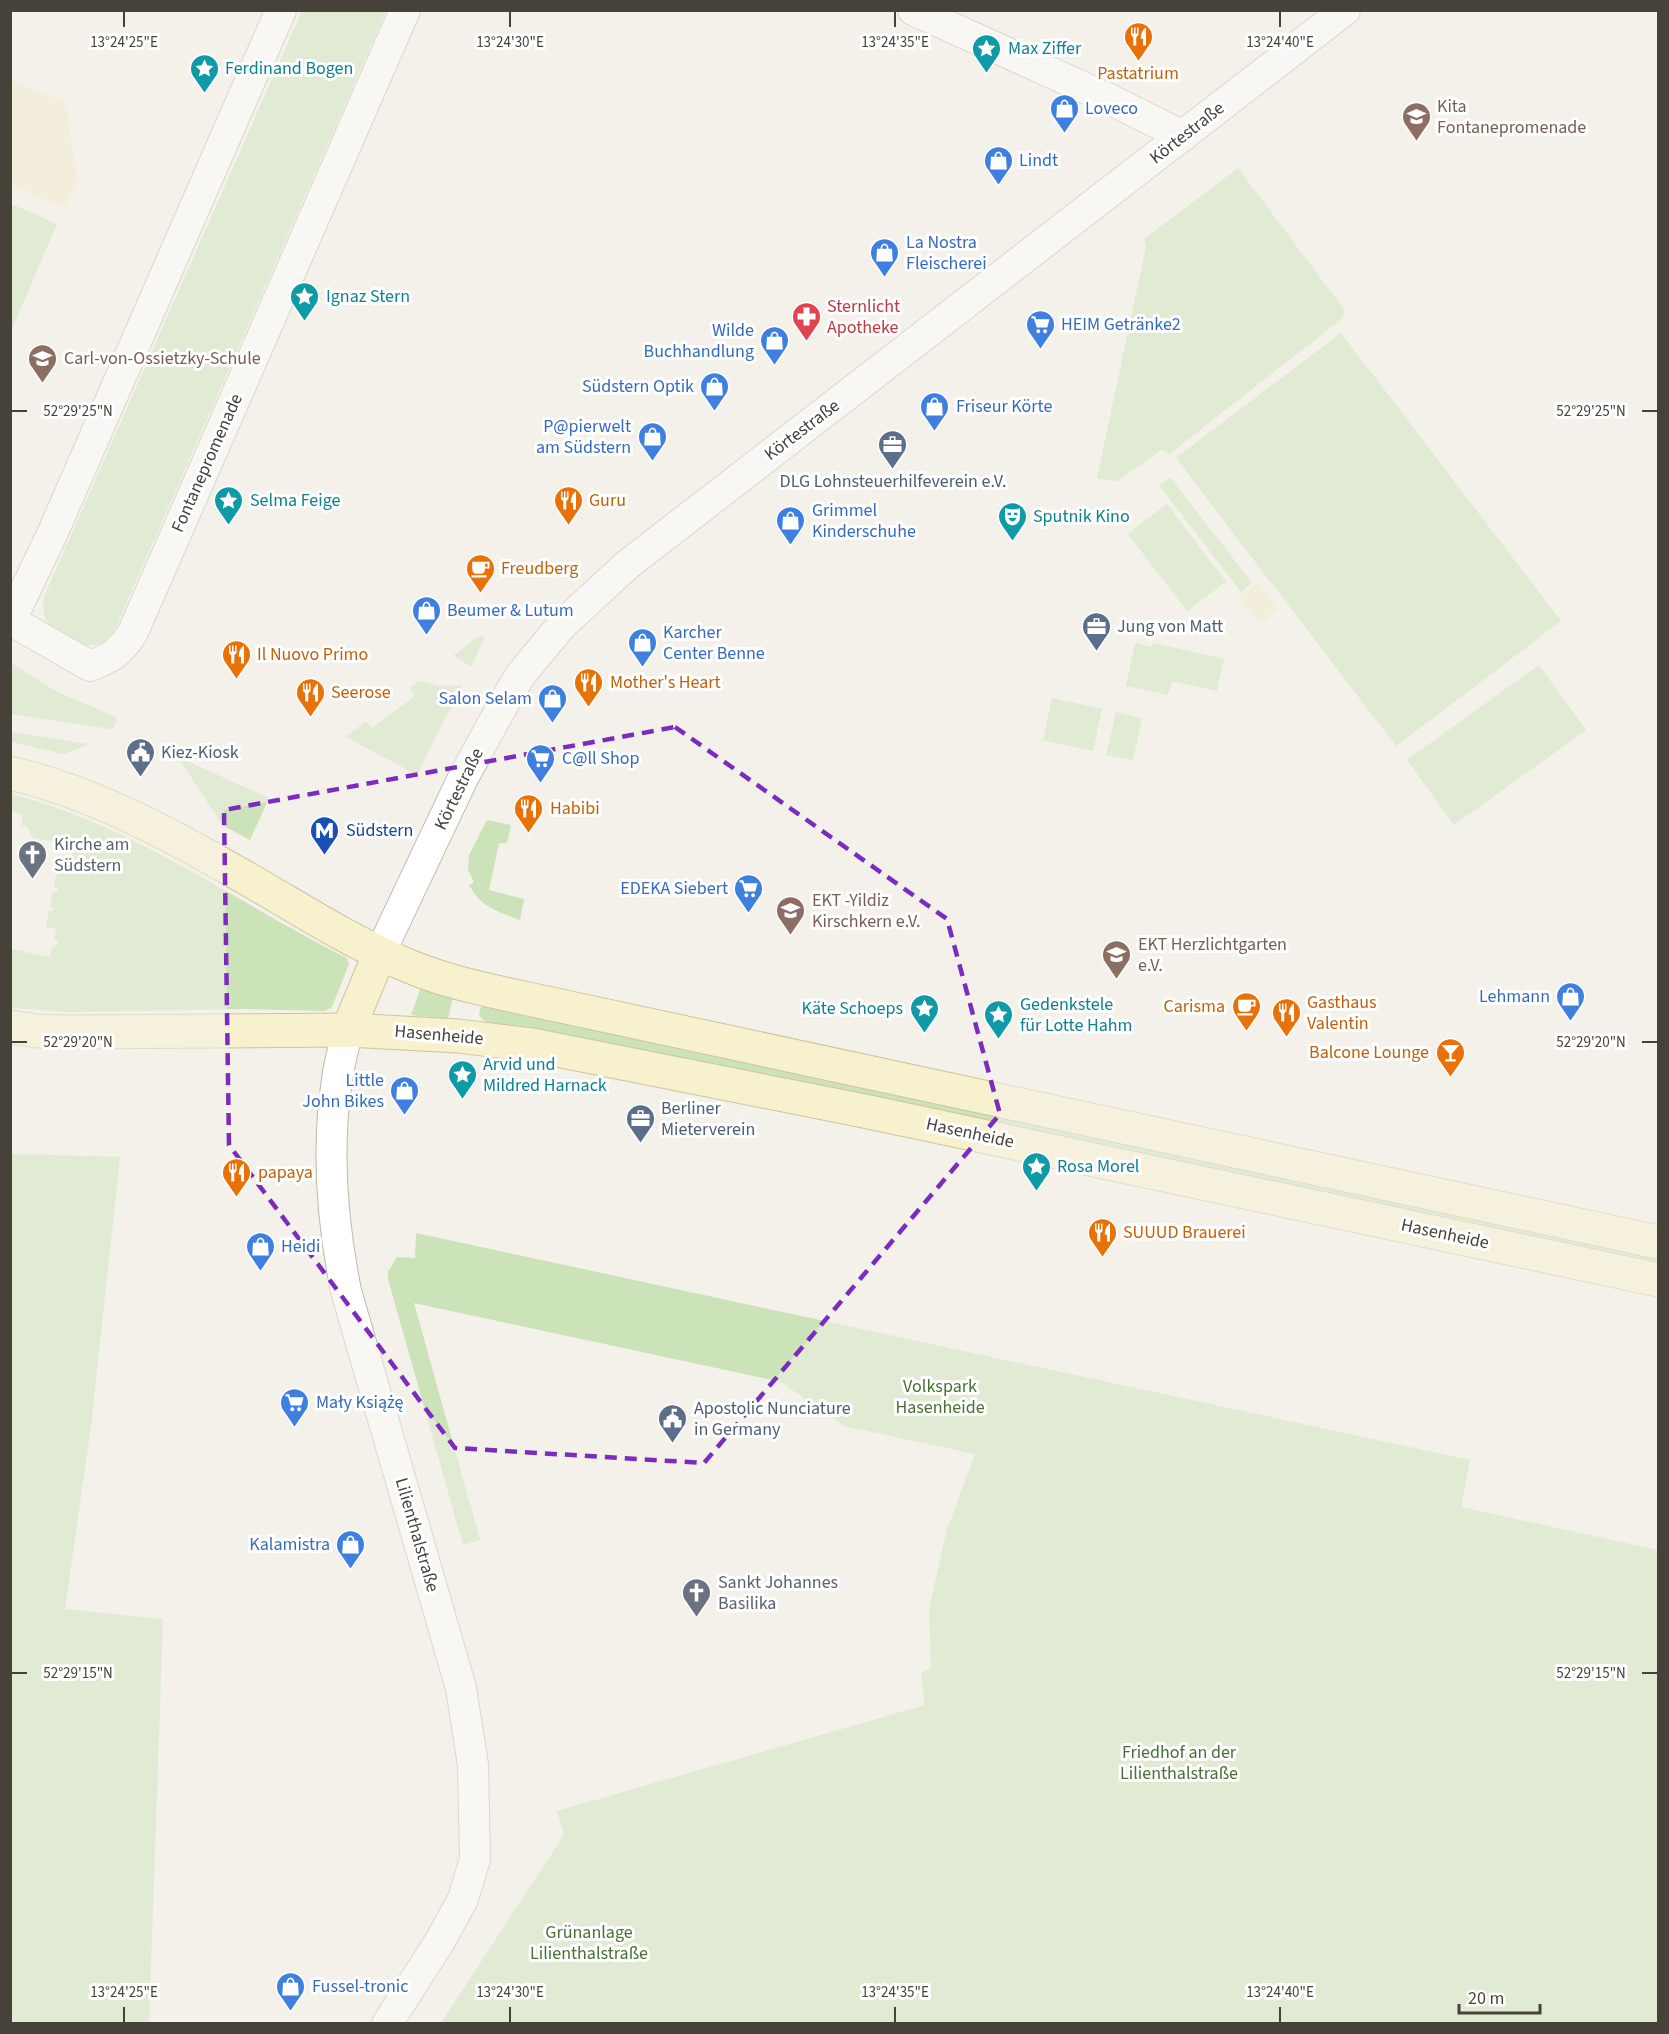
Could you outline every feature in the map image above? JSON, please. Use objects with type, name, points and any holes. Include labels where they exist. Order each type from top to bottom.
[{"type":"main road","points":[[10,773],[66,789],[108,806],[191,848],[340,933],[380,953],[348,1030],[68,1032],[10,1027]]},
{"type":"main road","name":"Hasenheide","points":[[380,953],[416,969],[469,986],[1659,1242]]},
{"type":"main road","points":[[459,1036],[469,986]]},
{"type":"main road","name":"Hasenheide","points":[[348,1030],[459,1036],[532,1045],[869,1112],[1659,1280]]},
{"type":"street","points":[[11,620],[53,532],[281,10]]},
{"type":"street","name":"Fontanepromenade","points":[[11,620],[90,666],[114,656],[124,646],[133,632],[405,10]]},
{"type":"street","points":[[913,10],[1107,98],[1183,136]]},
{"type":"street","name":"Körtestraße","points":[[380,953],[494,718],[522,673],[562,625],[627,565],[1345,10]]},
{"type":"street","name":"Lilienthalstraße","points":[[348,1030],[337,1078],[332,1122],[330,1176],[337,1248],[346,1292],[461,1689],[473,1765],[475,1859],[463,1899],[440,1941],[387,2024]]},
{"type":"highlighted area","points":[[675,727],[947,919],[1000,1114],[704,1463],[455,1448],[229,1145],[224,810]]},
{"type":"green space","points":[[302,11],[386,11],[115,629],[104,642],[83,647],[59,633],[48,622],[44,616],[44,597]]},
{"type":"green space","points":[[1238,168],[1346,312],[1339,321],[1169,454],[1162,449],[1118,481],[1097,478],[1146,247],[1144,239]]},
{"type":"green space","points":[[11,204],[57,224],[11,331]]},
{"type":"green space","points":[[1341,333],[1561,621],[1396,746],[1176,458]]},
{"type":"green space","points":[[1170,477],[1252,583],[1241,592],[1159,485]]},
{"type":"green space","points":[[1167,504],[1226,582],[1187,611],[1128,534]]},
{"type":"green space","points":[[483,636],[484,639],[471,666],[453,656],[478,637]]},
{"type":"green space","points":[[1135,643],[1152,647],[1153,643],[1224,659],[1217,691],[1172,681],[1168,695],[1126,686]]},
{"type":"green space","points":[[11,663],[57,692],[114,716],[117,720],[113,728],[11,714]]},
{"type":"green space","points":[[1539,665],[1586,730],[1454,825],[1407,760]]},
{"type":"green space","points":[[419,681],[439,686],[462,685],[417,775],[346,737],[366,721],[372,728],[415,696],[410,688]]},
{"type":"green space","points":[[1052,698],[1102,709],[1093,751],[1043,740]]},
{"type":"green space","points":[[1116,712],[1142,719],[1133,760],[1106,755]]},
{"type":"green space","points":[[11,732],[89,744],[64,754],[11,742]]},
{"type":"green space","points":[[178,757],[269,798],[250,840],[222,825]]},
{"type":"green space","points":[[11,794],[56,808],[141,845],[347,958],[349,964],[332,1007],[325,1011],[248,1009],[70,1012],[11,1008],[11,949],[50,957],[52,948],[57,946],[58,941],[54,938],[56,929],[46,927],[49,910],[52,912],[54,909],[50,906],[53,892],[58,891],[58,887],[54,888],[57,871],[68,873],[74,846],[32,837],[27,826],[21,825],[23,817],[21,814],[11,811]]},
{"type":"green space","points":[[487,820],[511,825],[507,843],[499,843],[489,890],[524,899],[520,920],[485,904],[469,885],[474,882],[468,870],[469,855]]},
{"type":"green space","points":[[421,987],[453,996],[448,1019],[411,1015]]},
{"type":"green space","points":[[485,1005],[1658,1256],[1658,1270],[486,1023],[479,1015],[480,1009]]},
{"type":"green space","points":[[11,1154],[120,1157],[91,1426],[65,1609],[163,1619],[149,2023],[11,2023]]},
{"type":"green space","name":"Friedhof an der Lilienthalstraße","points":[[416,1233],[1470,1460],[1461,1507],[1658,1550],[1658,2023],[441,2023],[564,1835],[557,1811],[925,1705],[921,1673],[931,1667],[929,1608],[947,1530],[975,1454],[844,1426],[781,1382],[414,1303],[480,1540],[463,1545],[388,1279],[388,1272],[397,1257],[415,1258]]},
{"type":"sand","points":[[10,80],[66,102],[77,180],[64,208],[11,185]]},
{"type":"sand","points":[[1258,582],[1279,609],[1260,624],[1239,597]]},
{"type":"place","name":"Pastatrium","points":[[1138,62]]},
{"type":"place","name":"Max Ziffer","points":[[987,74]]},
{"type":"place","name":"Ferdinand Bogen","points":[[204,94]]},
{"type":"place","name":"Loveco","points":[[1064,134]]},
{"type":"place","name":"Kita Fontanepromenade","points":[[1416,142]]},
{"type":"place","name":"Lindt","points":[[998,186]]},
{"type":"place","name":"La Nostra Fleischerei","points":[[885,278]]},
{"type":"place","name":"Ignaz Stern","points":[[305,322]]},
{"type":"place","name":"Sternlicht Apotheke","points":[[806,342]]},
{"type":"place","name":"HEIM Getränke2","points":[[1040,350]]},
{"type":"place","name":"Wilde Buchhandlung","points":[[775,366]]},
{"type":"place","name":"Carl-von-Ossietzky-Schule","points":[[43,384]]},
{"type":"place","name":"Südstern Optik","points":[[715,412]]},
{"type":"place","name":"Friseur Körte","points":[[935,432]]},
{"type":"place","name":"P@pierwelt am Südstern","points":[[652,462]]},
{"type":"place","name":"DLG Lohnsteuerhilfeverein e.V.","points":[[893,470]]},
{"type":"place","name":"Selma Feige","points":[[229,526]]},
{"type":"place","name":"Guru","points":[[568,526]]},
{"type":"place","name":"Sputnik Kino","points":[[1012,542]]},
{"type":"place","name":"Grimmel Kinderschuhe","points":[[791,546]]},
{"type":"place","name":"Freudberg","points":[[480,594]]},
{"type":"place","name":"Beumer & Lutum","points":[[426,636]]},
{"type":"place","name":"Jung von Matt","points":[[1096,652]]},
{"type":"place","name":"Karcher Center Benne","points":[[642,668]]},
{"type":"place","name":"Il Nuovo Primo","points":[[236,680]]},
{"type":"place","name":"Mother's Heart","points":[[589,708]]},
{"type":"place","name":"Seerose","points":[[310,718]]},
{"type":"place","name":"Salon Selam","points":[[553,724]]},
{"type":"place","name":"Kiez-Kiosk","points":[[140,778]]},
{"type":"place","name":"C@ll Shop","points":[[541,784]]},
{"type":"place","name":"Habibi","points":[[529,834]]},
{"type":"place","name":"Südstern","points":[[325,856]]},
{"type":"place","name":"Kirche am Südstern","points":[[33,880]]},
{"type":"place","name":"EDEKA Siebert","points":[[749,914]]},
{"type":"place","name":"EKT -Yildiz Kirschkern e.V.","points":[[791,936]]},
{"type":"place","name":"EKT Herzlichtgarten e.V.","points":[[1117,980]]},
{"type":"place","name":"Lehmann","points":[[1571,1022]]},
{"type":"place","name":"Carisma","points":[[1246,1032]]},
{"type":"place","name":"Käte Schoeps","points":[[924,1034]]},
{"type":"place","name":"Gasthaus Valentin","points":[[1286,1038]]},
{"type":"place","name":"Gedenkstele für Lotte Hahm","points":[[999,1040]]},
{"type":"place","name":"Balcone Lounge","points":[[1450,1078]]},
{"type":"place","name":"Arvid und Mildred Harnack","points":[[462,1100]]},
{"type":"place","name":"Little John Bikes","points":[[405,1116]]},
{"type":"place","name":"Berliner Mieterverein","points":[[640,1144]]},
{"type":"place","name":"Rosa Morel","points":[[1036,1192]]},
{"type":"place","name":"papaya","points":[[237,1198]]},
{"type":"place","name":"SUUUD Brauerei","points":[[1102,1258]]},
{"type":"place","name":"Heidi","points":[[260,1272]]},
{"type":"place","name":"Mały Książę","points":[[295,1428]]},
{"type":"place","name":"Apostolic Nunciature in Germany","points":[[673,1444]]},
{"type":"place","name":"Kalamistra","points":[[351,1570]]},
{"type":"place","name":"Sankt Johannes Basilika","points":[[697,1618]]},
{"type":"place","name":"Fussel-tronic","points":[[291,2012]]},
{"type":"park label","name":"Volkspark Hasenheide","points":[[940,1396]]},
{"type":"park label","name":"Grünanlage Lilienthalstraße","points":[[589,1942]]}]
